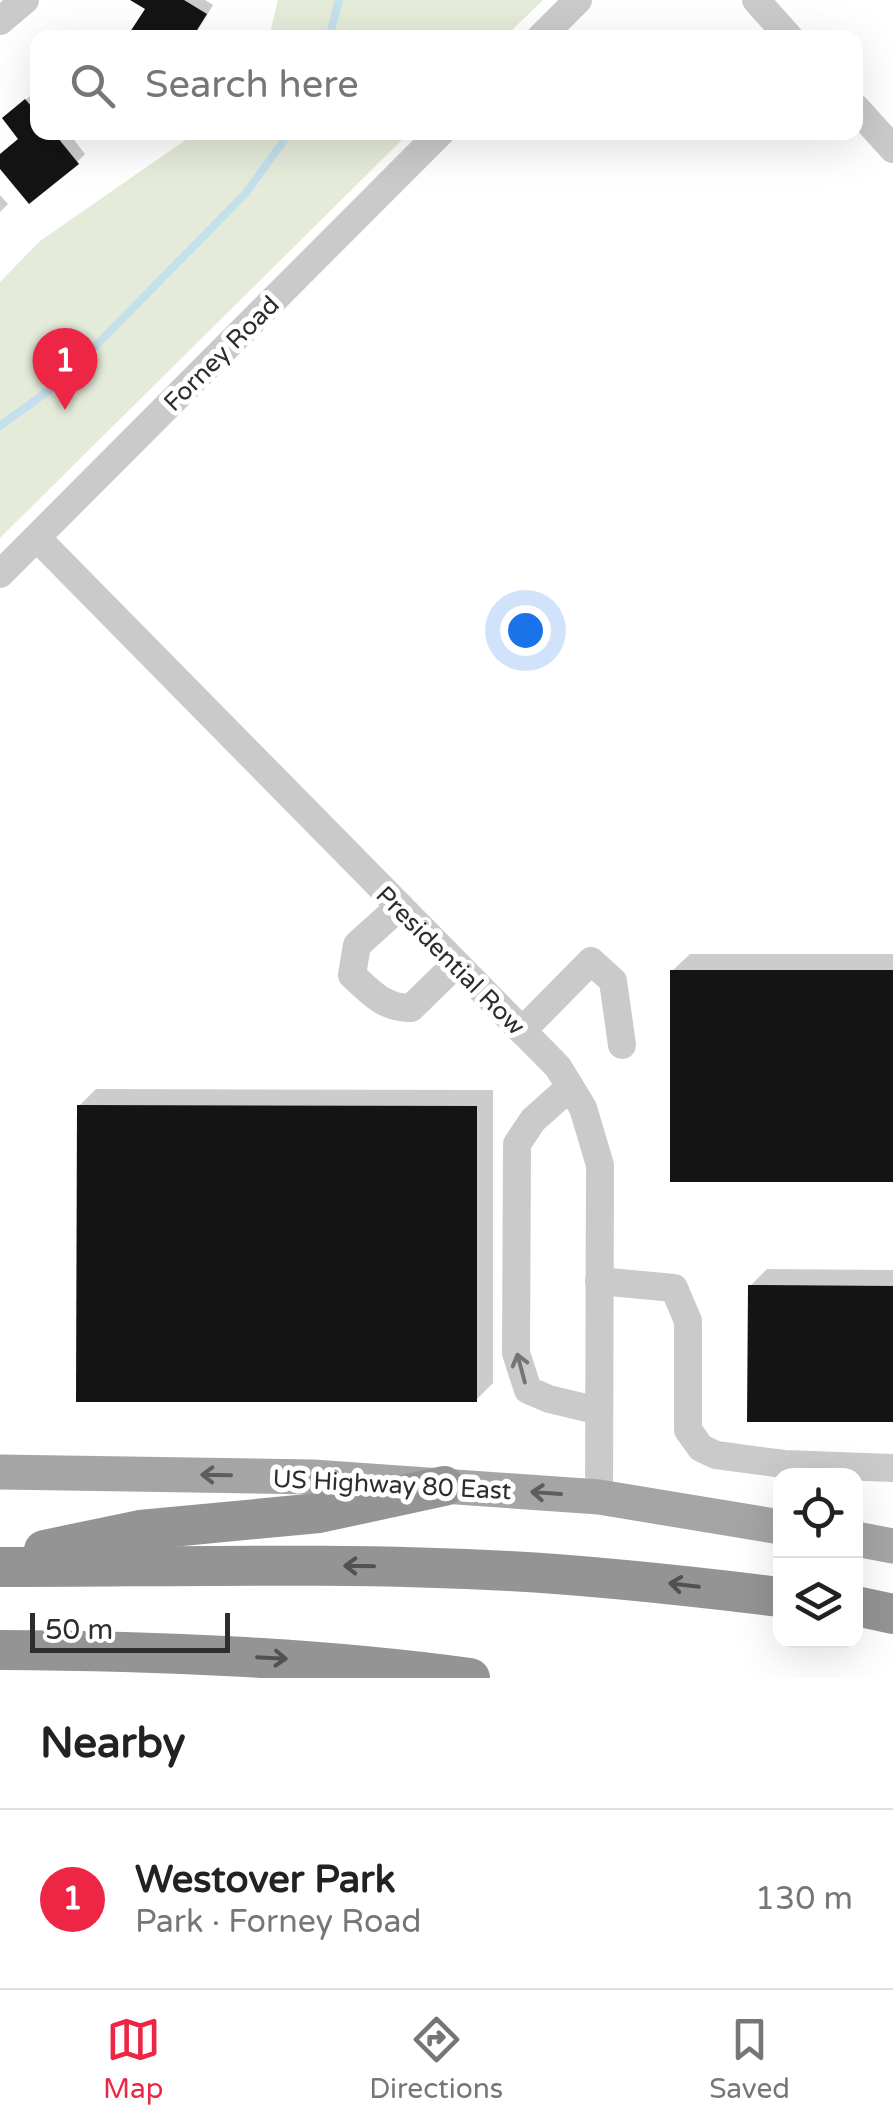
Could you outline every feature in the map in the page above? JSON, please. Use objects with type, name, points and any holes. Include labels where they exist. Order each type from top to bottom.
[{"type":"highway","points":[[0,1559],[140,1530],[319,1513],[444,1486]]},
{"type":"highway","points":[[0,1567],[357,1566],[488,1570],[654,1581],[773,1596]]},
{"type":"highway","points":[[863,1608],[893,1614]]},
{"type":"highway","points":[[0,1650],[136,1651],[286,1659],[470,1678]]},
{"type":"main road","name":"US Highway 80 East","points":[[0,1472],[313,1477],[444,1486],[599,1497],[773,1526]]},
{"type":"main road","points":[[863,1540],[893,1546]]},
{"type":"street","points":[[0,21],[25,0]]},
{"type":"street","points":[[548,30],[578,0]]},
{"type":"street","points":[[756,0],[783,30]]},
{"type":"street","points":[[863,116],[893,149]]},
{"type":"street","name":"Forney Road","points":[[0,574],[433,140]]},
{"type":"street","name":"Presidential Row","points":[[37,538],[558,1068],[584,1108],[600,1165],[599,1497]]},
{"type":"street","points":[[398,908],[357,945],[352,975],[380,1002],[394,1008],[411,1008],[455,965]]},
{"type":"street","points":[[522,1031],[590,961],[613,980],[622,1045]]},
{"type":"street","points":[[570,1086],[533,1120],[517,1144],[516,1354],[528,1390],[549,1400],[599,1410]]},
{"type":"street","points":[[599,1281],[674,1288],[688,1321],[688,1430],[701,1448],[716,1455],[784,1464],[893,1468]]},
{"type":"green space","points":[[278,0],[543,0],[512,30],[271,30]]},
{"type":"green space","points":[[185,140],[402,140],[0,538],[0,282],[40,241]]},
{"type":"building","points":[[130,0],[184,0],[207,14],[197,30],[131,30],[145,9]]},
{"type":"building","points":[[25,99],[30,105],[30,140],[60,140],[79,164],[29,204],[0,169],[0,154],[18,139],[2,118]]},
{"type":"building","points":[[670,970],[893,970],[893,1182],[670,1182]]},
{"type":"building","points":[[77,1105],[477,1106],[477,1402],[76,1402]]},
{"type":"building","points":[[748,1285],[893,1286],[893,1422],[747,1422]]},
{"type":"waterway","points":[[331,30],[339,0]]},
{"type":"waterway","points":[[0,426],[59,383],[246,193],[284,140]]},
{"type":"place","name":"Westover Park","points":[[65,410]]}]
